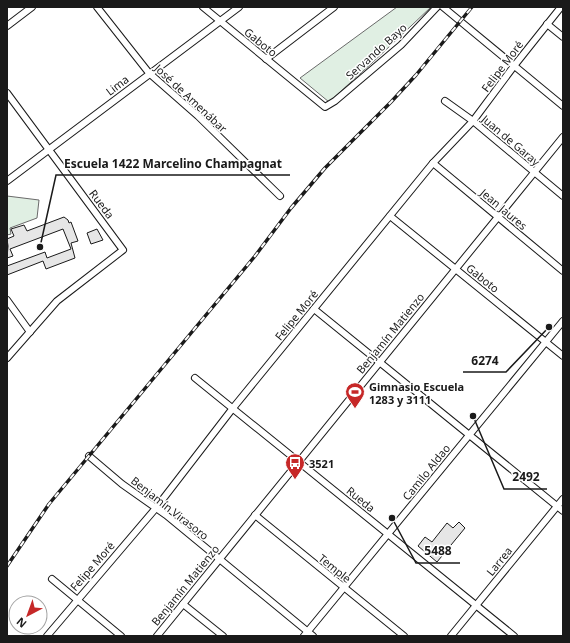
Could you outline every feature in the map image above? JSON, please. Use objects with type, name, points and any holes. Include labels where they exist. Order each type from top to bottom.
[{"type":"street","points":[[7,26],[32,7]]},
{"type":"street","name":"José de Amenábar","points":[[97,7],[149,73],[198,116],[280,196]]},
{"type":"street","name":"Gaboto","points":[[203,7],[325,107]]},
{"type":"street","name":"Lima","points":[[7,181],[239,7]]},
{"type":"street","points":[[266,59],[334,7]]},
{"type":"street","name":"Servando Bayo","points":[[325,107],[400,45],[437,7]]},
{"type":"street","points":[[443,7],[563,106]]},
{"type":"street","name":"Felipe Moré","points":[[47,636],[156,508],[233,408],[433,164],[473,121],[561,7]]},
{"type":"street","points":[[547,24],[563,37]]},
{"type":"street","name":"Rueda","points":[[7,93],[123,250],[57,301],[30,332]]},
{"type":"street","name":"Juan de Garay","points":[[445,101],[473,121],[563,196]]},
{"type":"street","name":"Benjamín Matienzo","points":[[157,636],[563,137]]},
{"type":"street","name":"Jean Jaures","points":[[433,164],[563,271]]},
{"type":"street","name":"Gaboto","points":[[390,216],[563,356]]},
{"type":"street","points":[[7,300],[30,332],[7,358]]},
{"type":"street","points":[[314,309],[563,511]]},
{"type":"street","name":"Camilo Aldao","points":[[306,634],[563,321]]},
{"type":"street","name":"Rueda","points":[[196,378],[514,636]]},
{"type":"street","name":"Benjamín Virasoro","points":[[89,456],[122,484],[156,508],[219,559],[306,634],[314,636]]},
{"type":"street","name":"Larrea","points":[[451,636],[563,499]]},
{"type":"street","name":"Temple","points":[[255,515],[404,636]]},
{"type":"street","points":[[52,579],[121,636]]},
{"type":"street","points":[[183,604],[223,636]]},
{"type":"green space","points":[[397,7],[431,7],[329,102],[300,78]]},
{"type":"green space","points":[[7,196],[39,200],[37,218],[10,228],[11,234],[7,235]]},
{"type":"building","points":[[64,217],[69,223],[71,222],[78,241],[71,243],[75,258],[46,269],[43,261],[7,275],[7,266],[45,252],[47,258],[71,249],[63,229],[10,249],[13,256],[7,258],[7,239],[14,236],[11,229],[24,225],[27,231]]},
{"type":"building","points":[[97,229],[103,240],[91,244],[87,233]]},
{"type":"building","points":[[459,522],[465,528],[437,562],[418,546],[425,537],[432,542],[447,523],[453,528]]},
{"type":"railway","points":[[7,566],[49,504],[255,256],[291,208],[325,168],[416,75],[472,7]]},
{"type":"place","name":"Escuela 1422 Marcelino Champagnat","points":[[40,247]]},
{"type":"place","name":"6274","points":[[549,327]]},
{"type":"place","name":"Gimnasio Escuela 1283 y 3111","points":[[355,409]]},
{"type":"place","name":"2492","points":[[473,416]]},
{"type":"place","name":"3521","points":[[295,480]]},
{"type":"place","name":"5488","points":[[392,518]]}]
